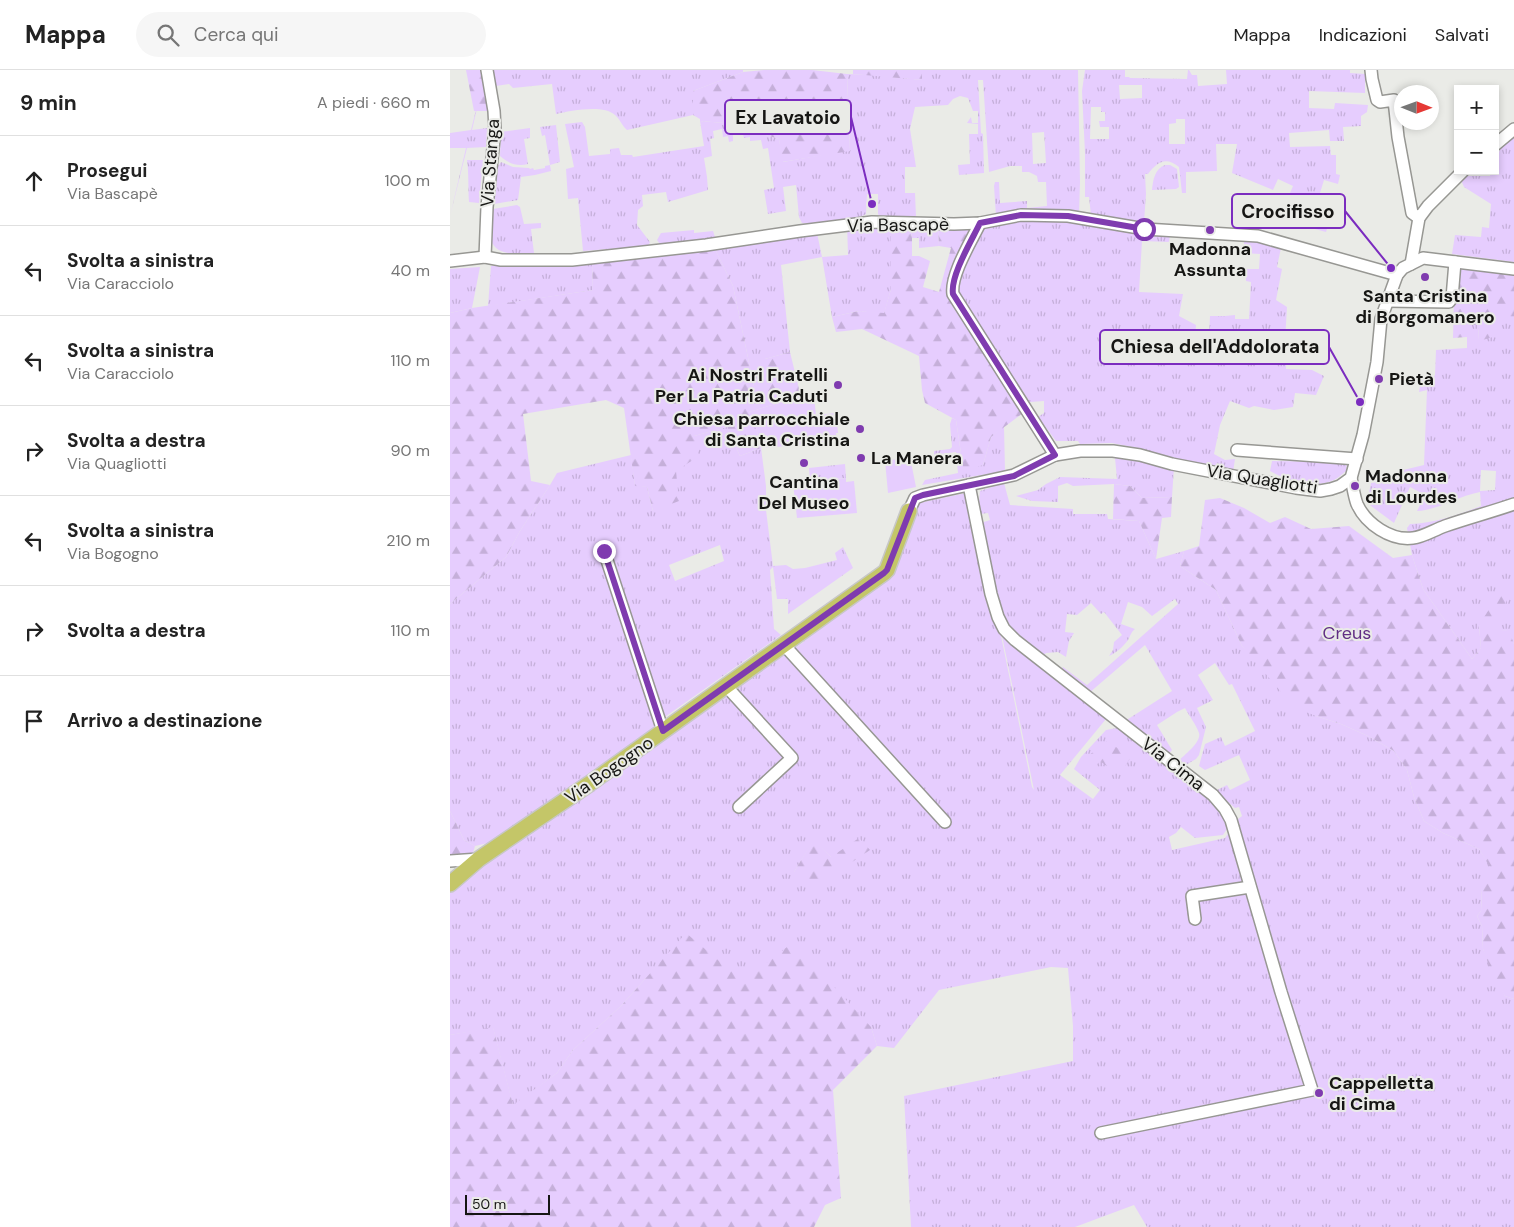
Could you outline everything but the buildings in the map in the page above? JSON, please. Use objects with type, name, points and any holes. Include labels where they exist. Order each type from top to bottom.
[{"type":"main road","name":"Via Bogogno","points":[[450,884],[479,859],[663,731],[887,570],[909,511]]},
{"type":"street","name":"Via Stanga","points":[[485,257],[487,208],[495,129],[488,70]]},
{"type":"street","points":[[1371,70],[1376,100],[1380,102],[1394,100],[1398,137],[1412,213],[1419,218]]},
{"type":"street","points":[[1499,141],[1514,128]]},
{"type":"street","points":[[1411,264],[1419,218],[1428,206],[1459,175]]},
{"type":"street","name":"Via Bascapè","points":[[450,261],[485,257],[501,260],[572,260],[706,245],[872,222],[980,223],[1021,215],[1068,216],[1144,229],[1258,236],[1397,275]]},
{"type":"street","points":[[980,223],[955,276],[952,287],[953,294],[1055,455]]},
{"type":"street","points":[[1514,269],[1423,258],[1403,268],[1397,275],[1380,319],[1377,362],[1363,435],[1352,478],[1357,504],[1366,517],[1380,529],[1399,538],[1414,538],[1444,526],[1514,504]]},
{"type":"street","points":[[1387,301],[1449,302],[1452,298],[1455,262]]},
{"type":"street","points":[[1237,450],[1357,459]]},
{"type":"street","name":"Via Quagliotti","points":[[909,511],[915,498],[923,495],[1014,476],[1055,455],[1080,451],[1114,451],[1140,455],[1172,464],[1320,491],[1340,486],[1352,478]]},
{"type":"street","name":"Via Cima","points":[[969,486],[991,594],[1004,629],[1015,640],[1212,795],[1231,820],[1312,1090],[1101,1133]]},
{"type":"street","points":[[604,551],[663,731]]},
{"type":"street","points":[[784,645],[945,822]]},
{"type":"street","points":[[726,686],[792,758],[738,807]]},
{"type":"street","points":[[450,862],[479,859]]},
{"type":"street","points":[[1195,919],[1192,896],[1250,887]]},
{"type":"green space","points":[[466,70],[481,70],[488,111],[474,111]]},
{"type":"green space","points":[[486,70],[472,130],[487,128],[486,147],[467,148],[450,216],[466,148],[450,148],[450,133],[471,130]]},
{"type":"green space","points":[[492,70],[743,70],[743,72],[693,91],[693,115],[627,130],[615,115],[603,110],[586,109],[556,114],[552,84],[513,88],[509,84],[496,86]]},
{"type":"green space","points":[[812,70],[847,74],[850,151],[782,162],[779,139],[725,123],[700,121],[700,119],[693,115],[693,91],[743,72]]},
{"type":"green space","points":[[853,70],[922,70],[922,80],[853,74]]},
{"type":"green space","points":[[922,70],[1078,70],[1079,214],[996,216],[995,182],[999,182],[1000,203],[1027,201],[1027,208],[1047,206],[1046,182],[1038,182],[1037,176],[1029,172],[1022,172],[1022,166],[1010,166],[989,172],[983,80],[978,80],[981,133],[983,134],[984,173],[959,175],[958,165],[970,164],[969,134],[978,134],[978,124],[967,123],[971,117],[972,123],[978,123],[978,111],[973,111],[968,98],[960,96],[953,99],[948,105],[915,107],[910,129],[916,167],[905,167],[905,193],[915,193],[916,217],[882,218],[878,214],[878,194],[867,194],[866,214],[860,217],[817,224],[802,223],[799,217],[796,185],[783,187],[786,211],[768,214],[764,190],[774,188],[768,148],[763,149],[761,140],[750,141],[750,137],[744,138],[743,134],[733,135],[733,141],[729,142],[728,136],[723,137],[722,129],[713,131],[714,138],[710,139],[712,156],[704,158],[708,190],[668,202],[666,192],[642,195],[643,206],[638,210],[637,225],[650,242],[648,246],[583,251],[578,198],[568,199],[566,169],[574,167],[565,124],[582,122],[585,127],[589,156],[610,154],[610,149],[619,148],[621,155],[632,155],[633,157],[704,146],[700,121],[725,123],[779,139],[783,162],[850,150],[847,74],[922,80]],"holes":[[[1044,132],[1046,163],[1033,164],[1032,133]]]},
{"type":"green space","points":[[1085,70],[1125,70],[1125,77],[1130,78],[1187,79],[1189,70],[1192,75],[1197,75],[1198,86],[1227,84],[1226,70],[1350,70],[1350,73],[1365,74],[1365,93],[1309,91],[1309,108],[1334,109],[1335,103],[1368,105],[1367,112],[1361,116],[1361,126],[1343,127],[1344,141],[1330,141],[1329,130],[1289,133],[1290,147],[1330,146],[1331,155],[1336,155],[1336,174],[1340,175],[1338,184],[1324,180],[1320,193],[1327,195],[1319,209],[1326,212],[1322,221],[1329,223],[1326,232],[1304,226],[1308,205],[1287,200],[1293,186],[1278,179],[1273,190],[1232,173],[1237,144],[1216,144],[1217,171],[1186,172],[1186,193],[1182,193],[1179,167],[1170,162],[1162,162],[1155,166],[1148,174],[1145,174],[1144,222],[1137,224],[1091,215],[1089,197],[1085,197],[1082,91]],"holes":[[[1119,85],[1142,85],[1142,98],[1120,99]],[[1091,107],[1101,107],[1101,112],[1105,112],[1105,121],[1099,121],[1100,127],[1109,127],[1109,139],[1090,139]],[[1176,119],[1185,119],[1185,144],[1169,144],[1169,124],[1176,123]]]},
{"type":"green space","points":[[556,125],[560,162],[550,165],[545,135],[542,136],[540,127]]},
{"type":"green space","points":[[530,128],[530,138],[524,139],[528,164],[513,164],[500,156],[501,132]]},
{"type":"green space","points":[[1514,131],[1514,262],[1452,254],[1455,235],[1481,237],[1482,227],[1489,228],[1491,204],[1464,187],[1461,180],[1464,176],[1499,175],[1499,152],[1504,139]]},
{"type":"green space","points":[[467,160],[483,160],[479,203],[469,202]]},
{"type":"green space","points":[[501,162],[513,167],[533,168],[534,170],[550,165],[551,171],[521,177],[518,200],[494,204],[498,166]]},
{"type":"green space","points":[[1165,165],[1170,165],[1177,169],[1179,187],[1176,189],[1152,190],[1155,175]]},
{"type":"green space","points":[[517,205],[520,207],[524,224],[541,223],[541,228],[531,229],[534,253],[516,254],[504,252],[498,250],[491,240],[493,209]]},
{"type":"green space","points":[[1003,220],[1066,220],[1170,234],[1169,242],[1142,241],[1139,292],[1183,294],[1179,316],[1196,325],[1195,337],[1209,337],[1210,316],[1235,315],[1235,319],[1249,319],[1251,282],[1246,281],[1246,269],[1259,269],[1260,254],[1244,253],[1244,240],[1282,243],[1277,267],[1282,269],[1276,300],[1287,307],[1286,369],[1312,370],[1324,376],[1316,395],[1295,393],[1293,407],[1274,410],[1254,406],[1249,408],[1230,401],[1220,425],[1214,454],[1225,460],[1235,459],[1233,472],[1112,443],[1080,444],[1078,441],[1056,441],[1038,417],[1044,413],[1044,401],[1030,402],[956,293],[958,274],[986,223]]},
{"type":"green space","points":[[847,223],[891,223],[891,289],[884,314],[859,311],[832,317],[822,257],[848,255]]},
{"type":"green space","points":[[891,223],[910,224],[912,256],[919,256],[930,261],[923,287],[939,292],[951,248],[939,246],[938,223],[966,223],[971,229],[950,270],[947,292],[992,367],[1023,413],[991,437],[983,465],[963,467],[956,420],[925,403],[919,356],[862,329],[836,332],[832,317],[859,311],[884,313],[891,289]]},
{"type":"green space","points":[[938,223],[939,246],[919,248],[919,238],[912,238],[910,224]]},
{"type":"green space","points":[[694,230],[694,233],[713,231],[715,237],[713,240],[660,244],[657,240],[661,233]]},
{"type":"green space","points":[[817,233],[822,257],[781,265],[790,352],[765,359],[765,390],[756,396],[733,286],[714,247]]},
{"type":"green space","points":[[714,247],[733,286],[756,396],[765,390],[765,359],[790,352],[800,393],[806,393],[808,404],[805,404],[802,400],[779,403],[749,412],[757,431],[761,448],[740,456],[727,427],[694,436],[699,456],[676,471],[679,501],[653,511],[647,487],[635,486],[624,408],[606,400],[523,414],[531,481],[550,485],[520,531],[506,557],[450,604],[450,313],[593,290],[592,262]]},
{"type":"green space","points":[[592,262],[593,290],[488,306],[491,266]]},
{"type":"green space","points":[[1458,265],[1514,273],[1514,319],[1495,319],[1493,337],[1479,341],[1478,325],[1458,325],[1458,334],[1467,334],[1467,337],[1453,338],[1454,296]]},
{"type":"green space","points":[[480,267],[472,308],[450,313],[450,269]]},
{"type":"green space","points":[[1495,319],[1514,319],[1514,644],[1508,631],[1492,630],[1479,625],[1481,648],[1472,659],[1423,589],[1412,555],[1407,528],[1410,524],[1446,518],[1481,506],[1480,492],[1433,508],[1417,511],[1425,495],[1410,487],[1394,523],[1367,503],[1371,483],[1394,479],[1395,472],[1424,465],[1427,390],[1419,392],[1421,380],[1432,379],[1435,375],[1436,350],[1467,348],[1467,334],[1458,334],[1457,325],[1478,325],[1479,340],[1495,331]],"holes":[[[1481,470],[1496,471],[1495,490],[1480,491]]]},
{"type":"green space","points":[[814,397],[816,415],[836,413],[837,442],[761,448],[757,431],[749,412],[779,403],[803,399],[805,403],[810,404]]},
{"type":"green space","points":[[952,418],[956,420],[963,467],[983,465],[991,437],[1004,426],[1005,471],[922,485],[925,480],[958,473],[956,452],[934,455],[934,451],[950,449],[952,447],[950,424]]},
{"type":"green space","points":[[727,427],[740,456],[761,448],[773,566],[786,565],[793,569],[805,568],[837,560],[835,553],[843,547],[853,568],[788,614],[788,599],[777,599],[773,567],[770,570],[774,629],[781,635],[662,719],[658,726],[589,776],[488,843],[475,846],[464,840],[450,811],[450,604],[506,557],[520,531],[557,473],[631,455],[635,485],[647,487],[653,511],[694,436]],"holes":[[[720,545],[724,561],[675,581],[669,565]]]},
{"type":"green space","points":[[910,457],[916,487],[888,493],[885,461]]},
{"type":"green space","points":[[1115,458],[1174,467],[1172,497],[1142,498],[1130,486],[1114,484],[1073,486],[1067,483],[1058,486],[1058,502],[1032,501],[1016,496],[1038,490],[1060,477],[1117,479]]},
{"type":"green space","points":[[1272,461],[1347,462],[1346,471],[1336,479],[1326,483],[1310,484],[1293,481],[1270,471]]},
{"type":"green space","points":[[845,464],[846,478],[810,481],[809,468]]},
{"type":"green space","points":[[846,478],[846,482],[854,481],[857,513],[797,518],[793,483]]},
{"type":"green space","points":[[1004,483],[1010,505],[1073,509],[1073,514],[1107,514],[1108,519],[1139,521],[1156,559],[1184,551],[1180,566],[1216,590],[1242,646],[1316,716],[1341,724],[1368,736],[1394,751],[1407,770],[1414,797],[1424,821],[1443,833],[1479,849],[1495,874],[1482,888],[1481,911],[1477,916],[1482,926],[1483,949],[1505,996],[1514,999],[1514,1227],[1147,1227],[1134,1205],[1075,1227],[911,1227],[904,1096],[1073,1061],[1073,1026],[1068,968],[1051,967],[939,990],[894,1048],[877,1046],[871,1027],[743,981],[646,978],[621,1006],[573,1050],[557,1073],[513,1106],[493,1028],[450,1035],[450,887],[591,787],[802,643],[893,570],[919,503],[966,493],[1000,631],[1034,790],[1001,631],[1012,644],[1106,719],[1060,775],[1093,799],[1100,790],[1074,769],[1081,757],[1106,730],[1117,728],[1142,745],[1183,781],[1212,801],[1222,811],[1228,827],[1223,835],[1195,838],[1181,827],[1169,837],[1172,850],[1225,838],[1242,816],[1239,807],[1235,808],[1215,791],[1227,785],[1230,790],[1250,780],[1239,755],[1205,770],[1199,766],[1205,744],[1221,737],[1225,746],[1255,731],[1232,684],[1229,685],[1215,663],[1198,675],[1213,700],[1197,708],[1206,727],[1199,755],[1184,766],[1176,763],[1195,745],[1199,737],[1196,726],[1185,708],[1157,725],[1172,750],[1168,755],[1125,721],[1172,691],[1145,645],[1089,693],[1060,671],[1063,667],[1087,685],[1178,604],[1175,599],[1152,616],[1142,607],[1128,602],[1121,624],[1135,629],[1124,645],[1109,656],[1113,650],[1114,642],[1122,635],[1104,612],[1101,614],[1091,603],[1077,615],[1067,614],[1065,632],[1074,633],[1069,641],[1066,657],[1058,652],[1046,653],[1042,656],[1007,626],[997,602],[981,523],[990,520],[988,513],[980,514],[980,491]],"holes":[[[814,840],[831,857],[794,872]]]},
{"type":"green space","points":[[1114,484],[1130,486],[1142,498],[1172,497],[1171,517],[1162,518],[1156,559],[1139,521],[1113,519]]},
{"type":"green space","name":"Creus","points":[[1220,498],[1244,508],[1270,523],[1285,517],[1311,529],[1349,526],[1393,558],[1412,555],[1423,589],[1472,659],[1481,648],[1479,625],[1499,594],[1511,592],[1493,629],[1509,631],[1514,644],[1514,999],[1505,996],[1493,977],[1483,949],[1482,926],[1477,916],[1481,911],[1482,888],[1477,880],[1494,874],[1479,849],[1443,833],[1424,821],[1414,797],[1407,770],[1394,751],[1368,736],[1341,724],[1294,707],[1242,646],[1216,590],[1180,566],[1184,551],[1199,546],[1205,500]]},
{"type":"green space","points":[[1107,741],[1131,757],[1124,768],[1113,771],[1100,761],[1092,770],[1083,760]]},
{"type":"green space","points":[[450,811],[464,840],[475,846],[473,853],[450,856]]},
{"type":"green space","points":[[859,838],[870,850],[839,871],[813,884],[794,872],[814,839],[831,857]]},
{"type":"green space","points":[[686,933],[743,981],[787,947],[825,977],[871,1027],[877,1046],[833,1090],[841,1198],[825,1205],[814,1227],[450,1227],[450,1035],[493,1027],[513,1105],[557,1073],[573,1050],[621,1006]]},
{"type":"place","name":"Ex Lavatoio","points":[[872,204]]},
{"type":"place","name":"Madonna Assunta","points":[[1210,230]]},
{"type":"place","name":"Crocifisso","points":[[1391,268]]},
{"type":"place","name":"Santa Cristina di Borgomanero","points":[[1425,277]]},
{"type":"place","name":"Pietà","points":[[1379,379]]},
{"type":"place","name":"Ai Nostri Fratelli Per La Patria Caduti","points":[[838,385]]},
{"type":"place","name":"Chiesa dell'Addolorata","points":[[1360,402]]},
{"type":"place","name":"Chiesa parrocchiale di Santa Cristina","points":[[860,429]]},
{"type":"place","name":"La Manera","points":[[861,458]]},
{"type":"place","name":"Cantina Del Museo","points":[[804,463]]},
{"type":"place","name":"Madonna di Lourdes","points":[[1355,486]]},
{"type":"place","name":"Cappelletta di Cima","points":[[1319,1093]]},
{"type":"route","points":[[604,551],[663,731],[884,573],[887,570],[915,498],[1014,476],[1055,455],[953,294],[952,287],[955,276],[980,223],[1021,215],[1068,216],[1144,229]]}]
